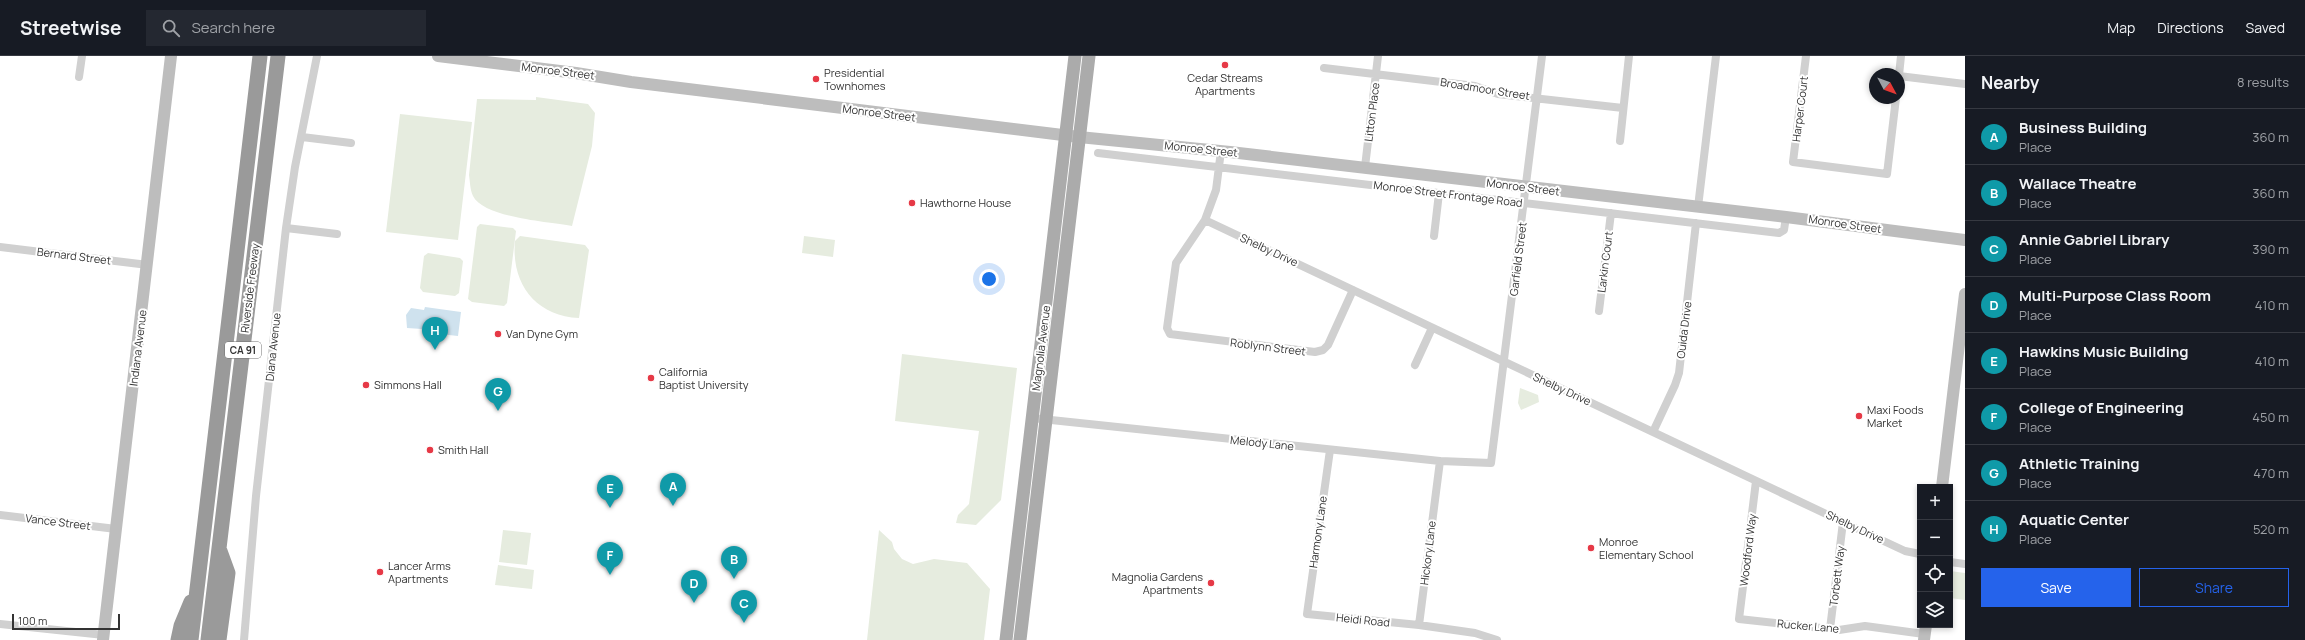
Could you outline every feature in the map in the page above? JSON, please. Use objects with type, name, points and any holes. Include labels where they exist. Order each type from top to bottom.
[{"type":"highway","name":"Riverside Freeway","points":[[191,640],[260,58]]},
{"type":"highway","name":"Riverside Freeway","points":[[208,640],[277,58]]},
{"type":"highway","points":[[219,549],[228,573],[219,640]]},
{"type":"highway","points":[[178,640],[181,626],[198,586]]},
{"type":"main road","name":"Magnolia Avenue","points":[[1006,640],[1075,56]]},
{"type":"main road","name":"Magnolia Avenue","points":[[1020,640],[1088,56]]},
{"type":"street","points":[[80,77],[82,56]]},
{"type":"street","name":"Indiana Avenue","points":[[104,638],[171,56]]},
{"type":"street","name":"Diana Avenue","points":[[244,640],[256,496],[286,228],[317,56]]},
{"type":"street","name":"Monroe Street","points":[[438,56],[576,72],[631,82],[1079,137],[1365,167],[1527,188],[1786,217],[1965,240]]},
{"type":"street","name":"Litton Place","points":[[1365,167],[1378,56]]},
{"type":"street","name":"Garfield Street","points":[[1491,463],[1527,188],[1542,56]]},
{"type":"street","points":[[1620,141],[1629,56]]},
{"type":"street","points":[[1698,207],[1716,56]]},
{"type":"street","name":"Harper Court","points":[[1806,56],[1793,162],[1887,174],[1895,104]]},
{"type":"street","points":[[1900,68],[1901,56]]},
{"type":"street","name":"Broadmoor Street","points":[[1324,68],[1475,86],[1498,94],[1623,108]]},
{"type":"street","points":[[1905,77],[1965,84]]},
{"type":"street","points":[[302,137],[350,143]]},
{"type":"street","points":[[1205,220],[1216,190],[1222,151]]},
{"type":"street","name":"Monroe Street Frontage Road","points":[[1098,153],[1779,233],[1784,230],[1786,217]]},
{"type":"street","points":[[1434,236],[1439,193]]},
{"type":"street","name":"Larkin Court","points":[[1599,311],[1611,213]]},
{"type":"street","name":"Shelby Drive","points":[[1205,220],[1843,522],[1905,550],[1917,553]]},
{"type":"street","name":"Roblynn Street","points":[[1205,220],[1176,263],[1167,328],[1170,334],[1315,352],[1323,350],[1328,345],[1353,290]]},
{"type":"street","name":"Ouida Drive","points":[[1653,432],[1676,385],[1679,373],[1696,223]]},
{"type":"street","points":[[286,228],[337,234]]},
{"type":"street","name":"Bernard Street","points":[[0,247],[148,265]]},
{"type":"street","points":[[1942,484],[1965,294]]},
{"type":"street","points":[[1415,365],[1432,328]]},
{"type":"street","name":"Melody Lane","points":[[1032,418],[1440,461],[1491,463]]},
{"type":"street","name":"Harmony Lane","points":[[1306,614],[1330,450]]},
{"type":"street","name":"Hickory Lane","points":[[1419,625],[1440,461]]},
{"type":"street","name":"Woodford Way","points":[[1739,619],[1756,481]]},
{"type":"street","name":"Vance Street","points":[[0,515],[116,529]]},
{"type":"street","name":"Torbett Way","points":[[1830,629],[1843,522]]},
{"type":"street","points":[[1953,562],[1965,564]]},
{"type":"street","name":"Heidi Road","points":[[1306,614],[1419,625]]},
{"type":"street","name":"Rucker Lane","points":[[1739,619],[1839,630],[1865,626],[1925,633]]},
{"type":"street","points":[[0,624],[104,638]]},
{"type":"street","points":[[1419,625],[1497,640]]},
{"type":"shaded area","points":[[536,97],[588,104],[595,113],[592,146],[572,226],[534,221],[503,214],[480,203],[473,196],[471,191],[469,175],[477,99],[536,100]]},
{"type":"shaded area","points":[[400,114],[472,122],[458,240],[386,232]]},
{"type":"shaded area","points":[[480,224],[513,228],[516,231],[507,303],[504,306],[472,302],[468,299],[477,227]]},
{"type":"shaded area","points":[[520,236],[585,245],[589,250],[579,318],[563,316],[550,311],[538,304],[529,294],[522,283],[517,270],[515,241]]},
{"type":"shaded area","points":[[804,236],[835,240],[833,257],[802,253]]},
{"type":"shaded area","points":[[428,253],[460,258],[463,261],[459,293],[455,296],[423,292],[420,288],[424,256]]},
{"type":"shaded area","points":[[902,354],[1017,368],[1001,500],[976,525],[956,523],[958,515],[969,504],[979,431],[895,421]]},
{"type":"shaded area","points":[[1520,388],[1538,395],[1539,402],[1521,410],[1518,403]]},
{"type":"shaded area","points":[[503,530],[531,533],[527,565],[499,562]]},
{"type":"shaded area","points":[[879,530],[892,542],[894,549],[902,559],[913,564],[934,559],[967,563],[990,589],[984,640],[867,640]]},
{"type":"shaded area","points":[[498,565],[534,570],[532,589],[495,585]]},
{"type":"shaded area","points":[[1953,571],[1965,573],[1965,600],[1953,598]]},
{"type":"water","points":[[425,307],[461,312],[458,336],[422,332],[422,329],[407,328],[406,315],[411,308],[424,310]]},
{"type":"place","name":"Cedar Streams Apartments","points":[[1225,65]]},
{"type":"place","name":"Presidential Townhomes","points":[[816,79]]},
{"type":"place","name":"Hawthorne House","points":[[912,203]]},
{"type":"place","name":"Van Dyne Gym","points":[[498,334]]},
{"type":"place","name":"Aquatic Center","points":[[435,350]]},
{"type":"place","name":"California Baptist University","points":[[651,378]]},
{"type":"place","name":"Simmons Hall","points":[[366,385]]},
{"type":"place","name":"Athletic Training","points":[[498,411]]},
{"type":"place","name":"Maxi Foods Market","points":[[1859,416]]},
{"type":"place","name":"Smith Hall","points":[[430,450]]},
{"type":"place","name":"Business Building","points":[[673,506]]},
{"type":"place","name":"Hawkins Music Building","points":[[610,508]]},
{"type":"place","name":"Monroe Elementary School","points":[[1591,548]]},
{"type":"place","name":"Lancer Arms Apartments","points":[[380,572]]},
{"type":"place","name":"College of Engineering","points":[[610,575]]},
{"type":"place","name":"Wallace Theatre","points":[[734,579]]},
{"type":"place","name":"Magnolia Gardens Apartments","points":[[1211,583]]},
{"type":"place","name":"Multi-Purpose Class Room","points":[[694,603]]},
{"type":"place","name":"Annie Gabriel Library","points":[[744,623]]}]
